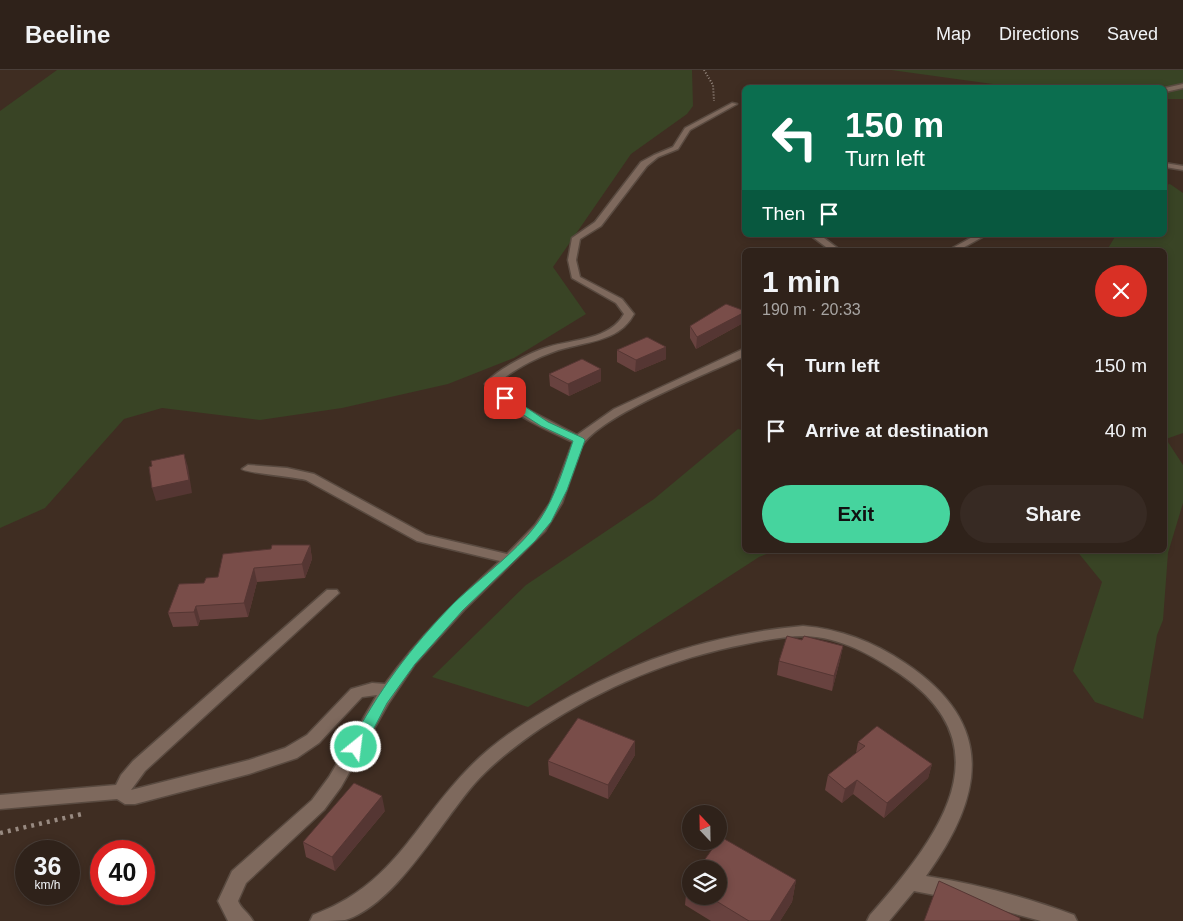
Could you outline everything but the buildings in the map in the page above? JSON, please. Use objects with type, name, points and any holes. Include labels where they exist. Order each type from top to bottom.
[{"type":"street","points":[[1167,90],[1183,86]]},
{"type":"street","points":[[579,440],[529,415],[494,390],[490,384],[536,354],[601,336],[617,328],[627,320],[629,314],[622,303],[576,278],[572,260],[576,238],[598,224],[644,164],[656,156],[676,148],[687,129],[734,104]]},
{"type":"street","points":[[1167,165],[1183,168]]},
{"type":"street","points":[[817,237],[833,248]]},
{"type":"street","points":[[957,248],[978,237]]},
{"type":"street","points":[[242,921],[233,912],[228,901],[239,877],[318,805],[351,757],[388,690],[410,660],[454,612],[531,538],[551,512],[562,490],[579,440],[597,424],[624,408],[742,353]]},
{"type":"street","points":[[248,469],[287,472],[310,477],[422,538],[510,559]]},
{"type":"street","points":[[122,792],[127,780],[139,766],[332,593]]},
{"type":"street","points":[[320,921],[348,910],[379,889],[392,876],[471,776],[491,757],[527,730],[563,708],[626,675],[654,664],[702,650],[756,638],[804,631],[831,635],[856,644],[899,665],[934,693],[955,723],[963,752],[963,780],[955,810],[945,831],[911,882],[878,921]]},
{"type":"street","points":[[122,792],[125,797],[135,798],[280,757],[307,744],[357,693],[372,689],[388,690]]},
{"type":"street","points":[[0,802],[122,792]]},
{"type":"street","points":[[911,882],[976,894],[1026,907],[1067,921]]},
{"type":"path","points":[[698,122],[694,118],[713,108],[715,92],[711,78],[704,70]]},
{"type":"path","points":[[0,833],[90,812]]},
{"type":"green space","points":[[57,70],[692,70],[693,106],[687,114],[631,154],[553,267],[586,314],[514,358],[448,384],[342,408],[260,420],[162,408],[124,419],[45,508],[0,528],[0,111]]},
{"type":"green space","points":[[891,70],[1183,70],[1183,99],[1167,99],[1167,85],[1000,85]]},
{"type":"green space","points":[[1170,184],[1183,193],[1183,433],[1167,439],[1167,248],[1108,248],[1115,237],[1167,237],[1167,185]]},
{"type":"green space","points":[[738,429],[742,430],[742,553],[769,553],[759,557],[528,707],[432,677],[526,585],[654,499]]},
{"type":"green space","points":[[1167,441],[1183,465],[1183,503],[1168,553],[1163,620],[1157,635],[1143,719],[1095,702],[1073,671],[1102,582],[1078,553],[1167,553]]},
{"type":"route","points":[[356,747],[382,700],[410,660],[459,607],[540,528],[562,490],[579,440],[544,424],[505,398]]}]
